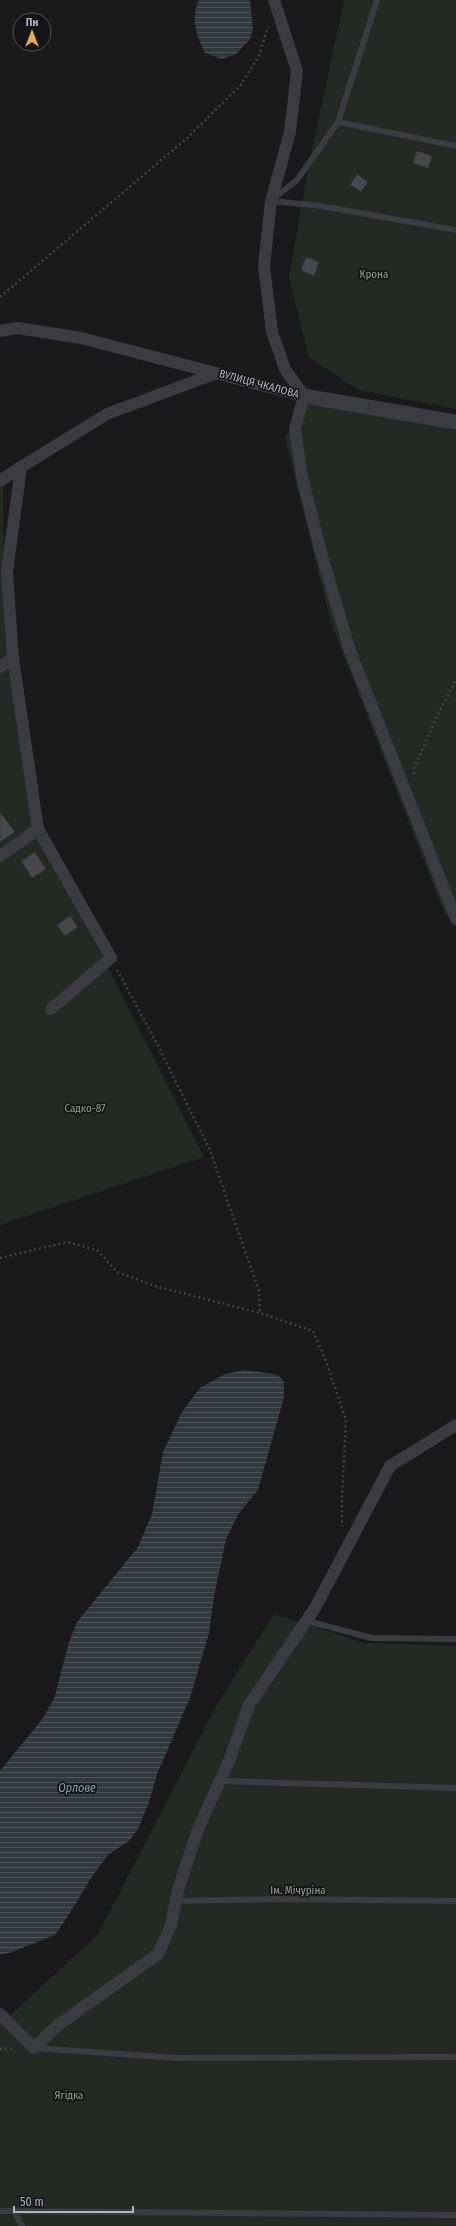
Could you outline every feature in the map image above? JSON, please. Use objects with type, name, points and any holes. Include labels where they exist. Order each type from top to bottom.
[{"type":"street","name":"ВУЛИЦЯ ЧКАЛОВА","points":[[275,2],[297,70],[290,132],[271,201],[264,266],[272,332],[286,369],[304,396]]},
{"type":"street","name":"ВУЛИЦЯ ЧКАЛОВА","points":[[0,331],[18,328],[81,338],[304,396]]},
{"type":"street","points":[[0,481],[106,414],[217,373]]},
{"type":"street","points":[[456,422],[304,396],[295,429],[302,477],[327,571],[360,678],[387,742],[456,920]]},
{"type":"street","points":[[21,467],[7,572],[13,658],[38,829],[111,958],[51,1009]]},
{"type":"street","points":[[0,667],[13,658]]},
{"type":"street","points":[[0,856],[38,829]]},
{"type":"street","points":[[0,2014],[34,2048],[58,2025],[158,1954],[171,1924],[176,1901],[198,1829],[220,1780],[249,1705],[307,1621],[390,1466],[456,1425]]},
{"type":"lane","points":[[271,201],[297,180],[338,122],[377,0]]},
{"type":"lane","points":[[338,122],[456,146]]},
{"type":"lane","points":[[271,201],[321,206],[456,230]]},
{"type":"lane","points":[[307,1621],[372,1638],[456,1639]]},
{"type":"lane","points":[[220,1780],[456,1788]]},
{"type":"lane","points":[[176,1901],[275,1899],[456,1901]]},
{"type":"lane","points":[[34,2048],[178,2058],[456,2057]]},
{"type":"lane","points":[[0,2211],[456,2216]]},
{"type":"lane","points":[[14,2211],[22,2226]]},
{"type":"path","points":[[0,297],[186,139],[240,86],[259,56],[275,2]]},
{"type":"path","points":[[414,781],[414,768],[438,714],[456,680]]},
{"type":"path","points":[[111,958],[154,1036],[210,1150],[259,1291],[260,1312]]},
{"type":"path","points":[[0,1258],[67,1242],[96,1250],[117,1272],[158,1287],[260,1312],[313,1331],[329,1369],[346,1420],[342,1497],[342,1556]]},
{"type":"green space","name":"Крона","points":[[344,0],[456,0],[456,409],[359,390],[309,358],[289,277],[309,164]]},
{"type":"green space","points":[[309,404],[456,428],[456,911],[445,915],[331,623],[285,437]]},
{"type":"green space","name":"Садко-87","points":[[0,473],[3,476],[5,637],[32,826],[109,969],[204,1157],[0,1225]]},
{"type":"green space","name":"Ім. Мічуріна","points":[[274,1614],[364,1643],[456,1646],[456,2226],[0,2226],[0,2025],[98,1934],[215,1708]]},
{"type":"water","points":[[199,0],[250,0],[253,29],[250,39],[236,54],[222,59],[205,53],[197,34],[195,21],[196,7]]},
{"type":"water","name":"Орлове","points":[[245,1370],[279,1376],[284,1382],[284,1397],[258,1490],[239,1513],[226,1539],[214,1596],[209,1633],[190,1698],[158,1772],[149,1802],[138,1829],[129,1841],[108,1855],[91,1878],[55,1935],[12,1952],[0,1955],[0,1771],[43,1718],[54,1699],[69,1642],[77,1622],[138,1547],[152,1514],[163,1452],[182,1412],[200,1388],[225,1374]]},
{"type":"building","points":[[417,151],[432,156],[428,168],[413,163]]},
{"type":"building","points":[[357,174],[368,182],[361,192],[350,185]]},
{"type":"building","points":[[306,257],[319,262],[314,276],[301,270]]},
{"type":"building","points":[[0,812],[15,832],[0,842]]},
{"type":"building","points":[[35,852],[46,869],[32,878],[21,861]]},
{"type":"building","points":[[70,916],[78,927],[65,936],[57,925]]},
{"type":"park label","name":"Ягідка","points":[[69,2095]]}]
